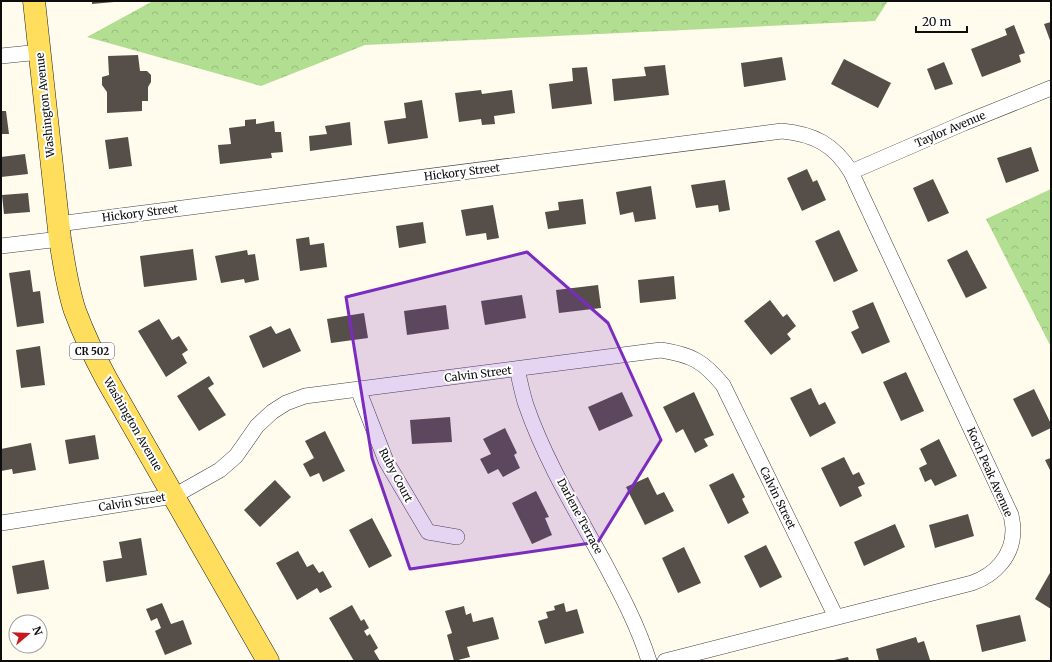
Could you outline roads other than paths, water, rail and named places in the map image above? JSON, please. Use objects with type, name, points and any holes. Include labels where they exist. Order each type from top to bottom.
[{"type":"main road","name":"Washington Avenue","points":[[34,1],[59,231],[65,270],[75,310],[90,349],[268,661]]},
{"type":"street","points":[[1,56],[40,52]]},
{"type":"street","name":"Taylor Avenue","points":[[851,172],[964,123],[1051,88]]},
{"type":"street","name":"Hickory Street","points":[[1,246],[59,231],[782,131],[799,133],[817,139],[832,149],[845,162],[851,172]]},
{"type":"street","name":"Koch Peak Avenue","points":[[665,661],[982,580],[994,572],[1005,559],[1011,546],[1013,530],[1011,515],[851,172]]},
{"type":"street","name":"Calvin Street","points":[[1,522],[174,496],[220,470],[236,456],[258,426],[272,412],[286,403],[305,396],[661,350],[680,353],[697,360],[712,371],[723,385],[836,617]]},
{"type":"street","name":"Darlene Terrace","points":[[517,369],[525,404],[541,442],[568,497],[627,604],[643,640],[649,661]]},
{"type":"street","name":"Ruby Court","points":[[358,389],[386,461],[428,532],[457,537]]}]
